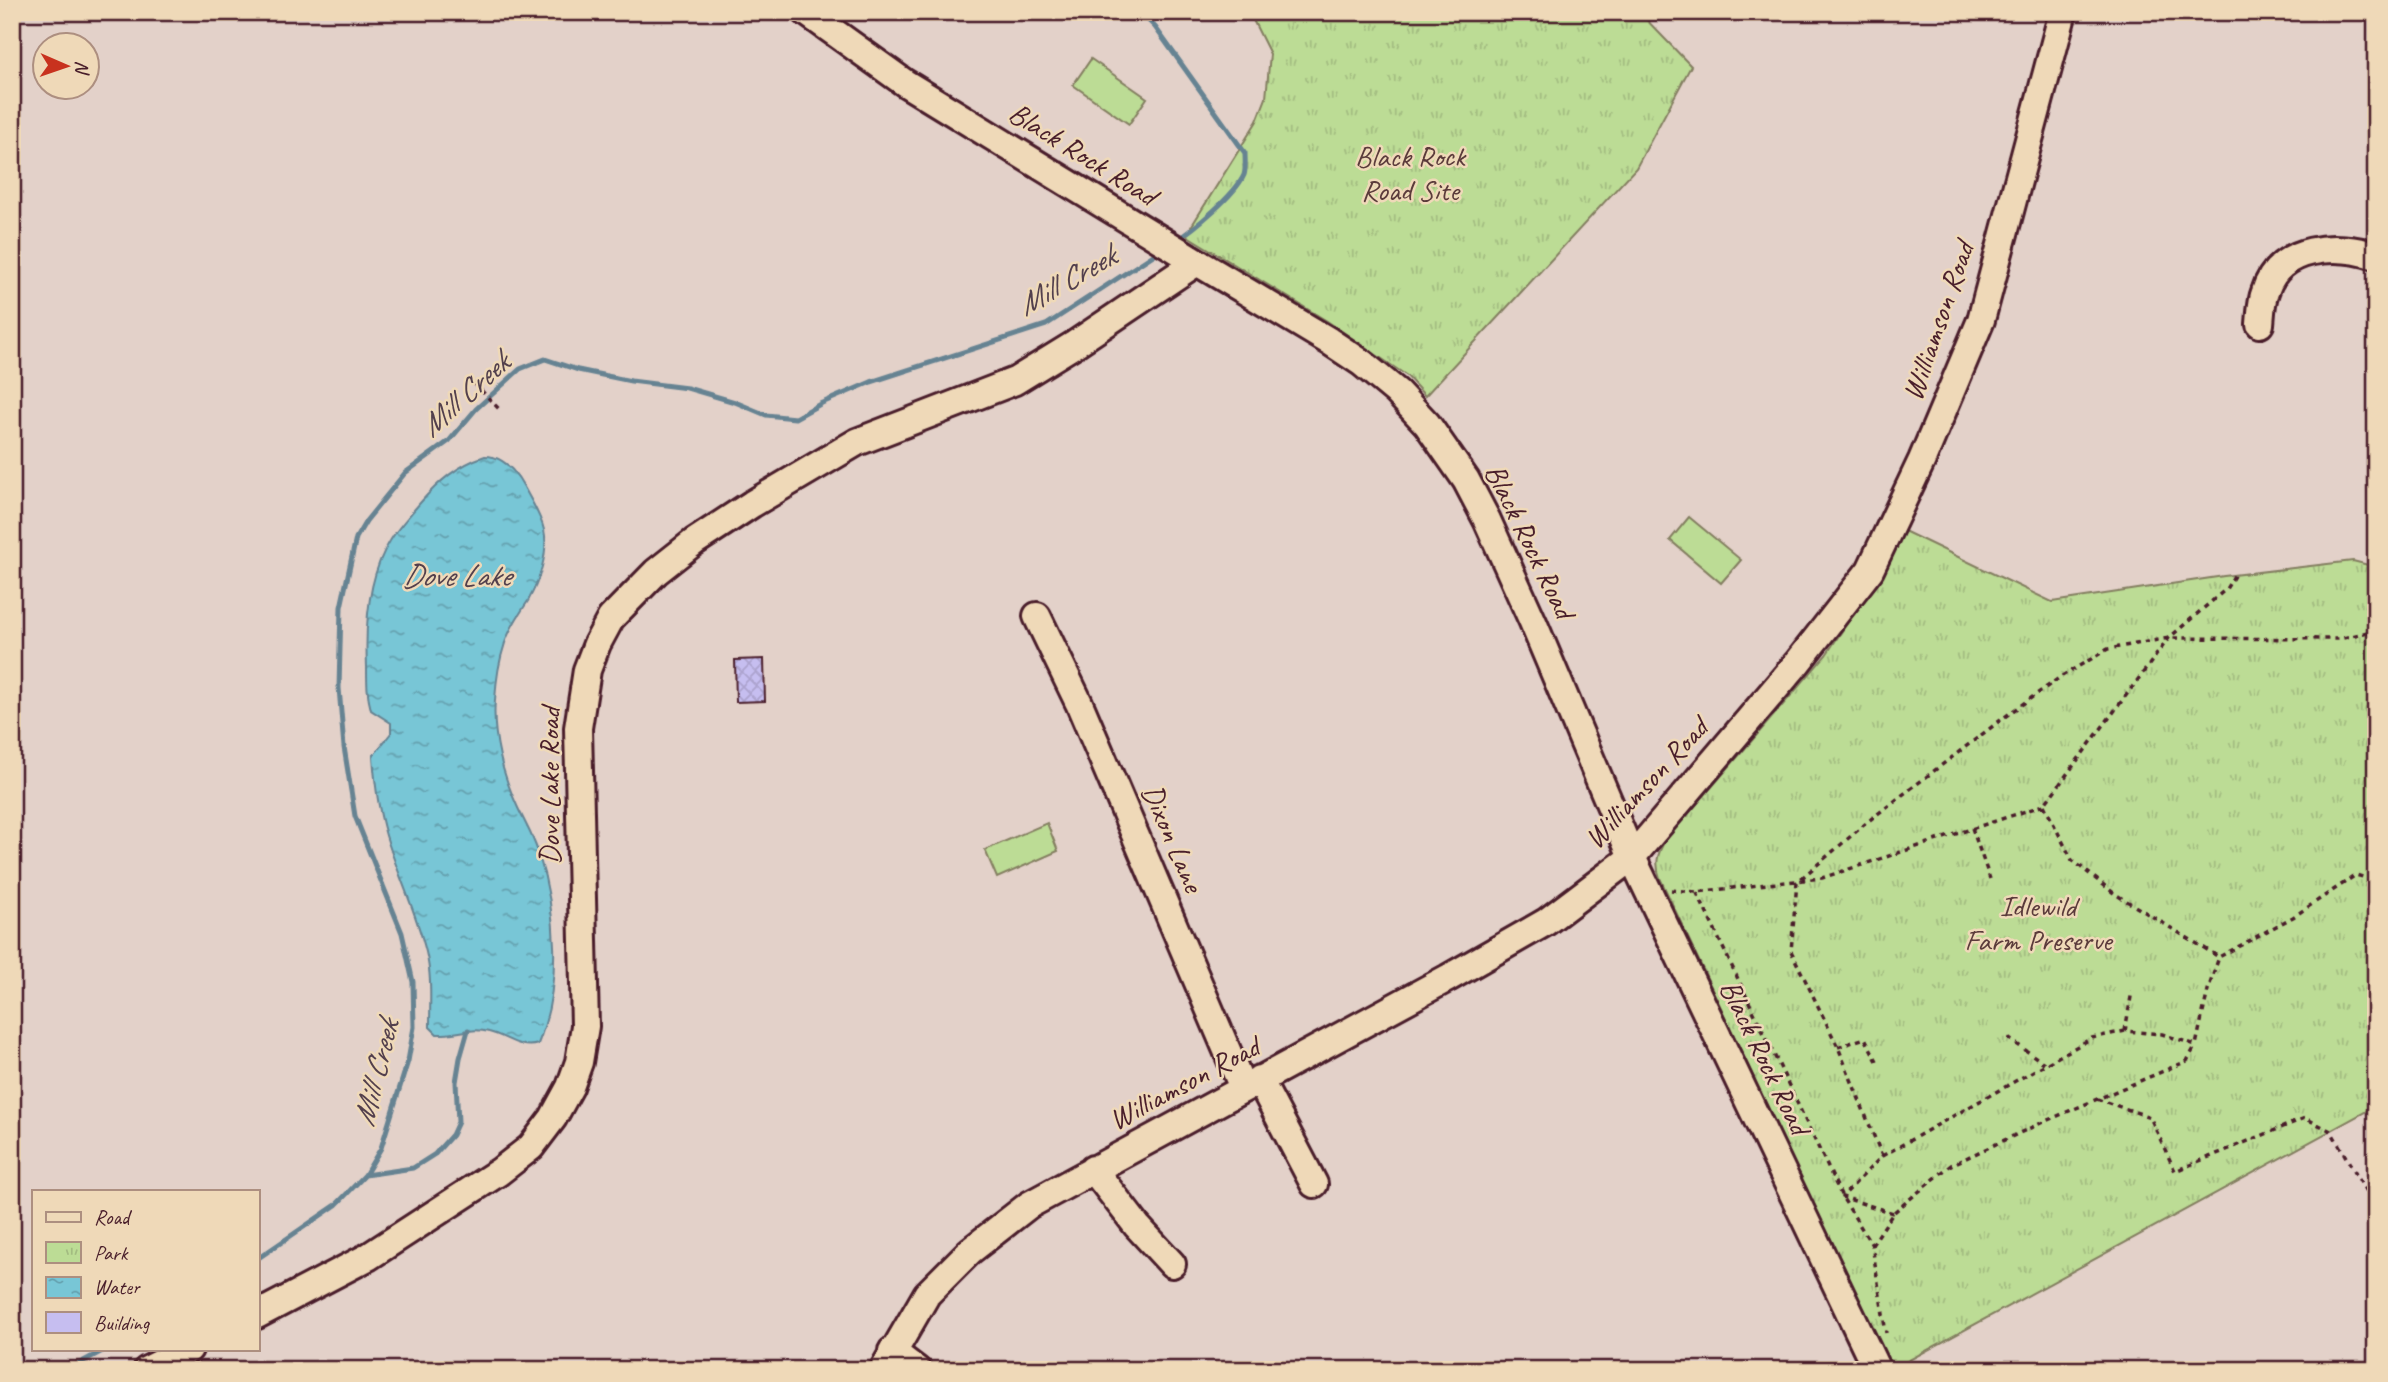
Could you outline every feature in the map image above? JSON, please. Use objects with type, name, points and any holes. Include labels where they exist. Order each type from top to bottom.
[{"type":"street","name":"Black Rock Road","points":[[806,12],[905,83],[1362,363],[1397,391],[1449,454],[1487,520],[1515,579],[1632,856],[1878,1370]]},
{"type":"street","name":"Williamson Road","points":[[888,1360],[927,1294],[970,1251],[1029,1205],[1546,922],[1632,856],[1798,662],[1870,570],[1922,460],[1981,320],[2063,12]]},
{"type":"street","points":[[2260,324],[2265,290],[2277,271],[2292,257],[2337,247],[2376,256]]},
{"type":"street","name":"Dove Lake Road","points":[[259,1314],[368,1257],[499,1172],[531,1147],[553,1118],[570,1087],[579,1062],[585,1026],[578,728],[587,670],[597,644],[618,611],[656,572],[694,542],[857,442],[1015,381],[1075,344],[1178,251]]},
{"type":"street","name":"Dixon Lane","points":[[1037,616],[1252,1084],[1314,1184]]},
{"type":"street","points":[[1093,1169],[1137,1226],[1172,1264]]},
{"type":"street","points":[[147,1370],[187,1350]]},
{"type":"street","points":[[888,1360],[917,1370]]},
{"type":"path","points":[[474,383],[501,411]]},
{"type":"path","points":[[1647,888],[1696,892],[1822,878],[2044,805],[2169,638],[2225,589],[2235,574]]},
{"type":"path","points":[[1882,1156],[1838,1047],[1791,951],[1797,882],[1871,819],[2062,676],[2108,649],[2169,638],[2339,639],[2376,630]]},
{"type":"path","points":[[2044,805],[2072,860],[2115,894],[2219,957]]},
{"type":"path","points":[[1972,828],[1990,879]]},
{"type":"path","points":[[1872,1245],[1894,1213],[1951,1165],[2187,1061],[2196,1045],[2208,990],[2219,957],[2293,917],[2356,875],[2376,881]]},
{"type":"path","points":[[1696,892],[1842,1197],[1872,1245],[1887,1340]]},
{"type":"path","points":[[2125,1031],[2132,991]]},
{"type":"path","points":[[1842,1197],[1882,1156],[2092,1038],[2125,1031],[2162,1034],[2196,1045]]},
{"type":"path","points":[[1838,1047],[1865,1038],[1877,1061]]},
{"type":"path","points":[[2008,1038],[2045,1063]]},
{"type":"path","points":[[2097,1099],[2150,1118],[2175,1171],[2305,1118],[2331,1131],[2376,1209]]},
{"type":"path","points":[[1842,1197],[1894,1213]]},
{"type":"green space","name":"Black Rock Road Site","points":[[1249,12],[1639,12],[1691,66],[1636,168],[1425,396],[1407,376],[1327,321],[1186,235],[1257,121],[1266,98],[1270,54]]},
{"type":"green space","points":[[1091,59],[1147,98],[1129,124],[1073,85]]},
{"type":"green space","points":[[1689,517],[1741,560],[1721,583],[1670,540]]},
{"type":"green space","name":"Idlewild Farm Preserve","points":[[1904,531],[2052,602],[2224,576],[2353,561],[2376,567],[2376,1106],[1891,1370],[1660,878],[1657,864],[1665,841],[1826,655],[1872,586]]},
{"type":"green space","points":[[1047,823],[1058,851],[997,878],[985,850]]},
{"type":"water","name":"Dove Lake","points":[[485,456],[503,462],[517,476],[543,525],[545,539],[544,557],[536,585],[512,626],[503,650],[497,679],[495,714],[503,769],[538,852],[553,924],[554,973],[551,998],[538,1044],[531,1045],[519,1044],[482,1031],[437,1034],[430,1027],[428,961],[380,812],[373,756],[391,733],[391,723],[371,710],[368,689],[368,618],[377,570],[393,536],[434,488],[458,469]]},
{"type":"building","points":[[764,659],[765,701],[736,702],[735,660]]},
{"type":"waterway","name":"Mill Creek","points":[[1140,12],[1155,27],[1245,153],[1244,175],[1232,192],[1203,220],[1175,241]]},
{"type":"waterway","name":"Mill Creek","points":[[259,1258],[336,1205],[365,1175],[381,1148],[408,1061],[414,1027],[413,982],[402,933],[355,816],[344,747],[339,688],[341,607],[356,538],[366,521],[405,473],[449,441],[476,409],[520,369],[545,359],[578,370],[631,381],[687,388],[735,402],[766,415],[795,418],[871,382],[1046,325],[1161,250]]},
{"type":"waterway","points":[[365,1175],[413,1168],[435,1154],[452,1135],[458,1122],[456,1082],[468,1030]]},
{"type":"waterway","name":"Mill Creek","points":[[67,1370],[104,1350]]}]
